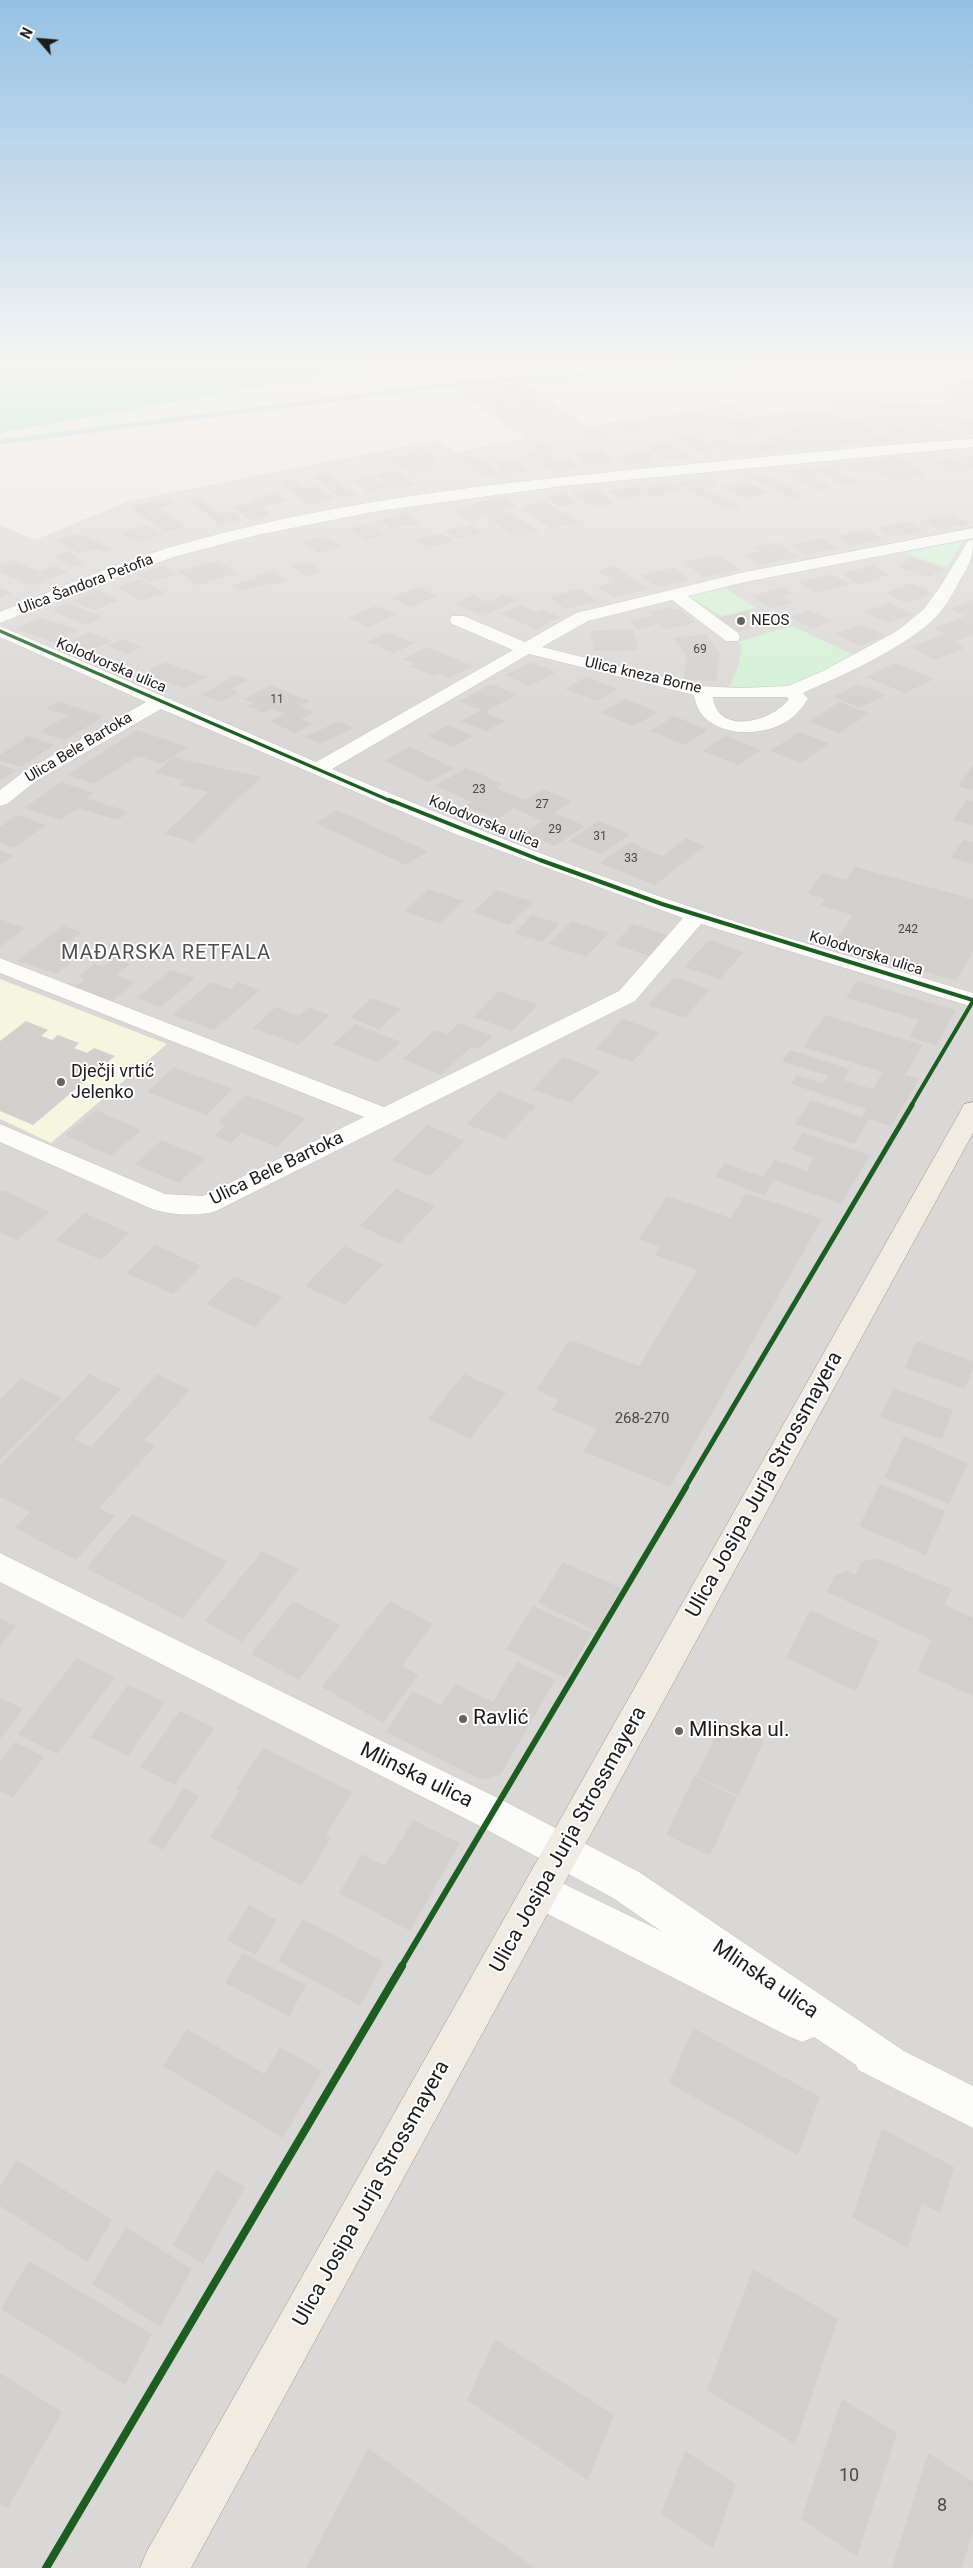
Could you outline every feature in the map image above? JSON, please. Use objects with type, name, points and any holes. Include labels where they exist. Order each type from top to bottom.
[{"type":"main road","name":"Ulica Josipa Jurja Strossmayera","points":[[164,2568],[973,1110]]},
{"type":"street","name":"Ulica Šandora Petofia","points":[[0,618],[132,566],[196,545],[282,525],[418,500],[530,485]]},
{"type":"street","points":[[318,769],[524,648],[582,617],[675,594],[853,555],[973,533]]},
{"type":"street","name":"Ulica kneza Borne","points":[[458,620],[524,648],[703,692],[741,693],[791,690],[838,670],[903,635],[930,613],[948,588],[973,544]]},
{"type":"street","points":[[675,594],[732,638]]},
{"type":"street","name":"Kolodvorska ulica","points":[[0,631],[318,769],[554,865],[697,915],[973,1000]]},
{"type":"street","points":[[703,692],[702,704],[707,712],[732,726],[758,727],[780,720],[794,710],[799,698],[791,690]]},
{"type":"street","name":"Ulica Bele Bartoka","points":[[0,800],[29,777],[161,701]]},
{"type":"street","name":"Ulica Bele Bartoka","points":[[0,1132],[161,1203],[206,1204],[626,996],[697,915]]},
{"type":"street","points":[[0,965],[384,1116]]},
{"type":"street","name":"Mlinska ulica","points":[[0,1567],[563,1851],[626,1885],[889,2064]]},
{"type":"street","name":"Mlinska ulica","points":[[541,1891],[605,1925],[889,2064],[973,2108]]},
{"type":"shaded area","points":[[210,485],[973,485],[973,2568],[0,2568],[0,525],[35,540],[129,501]]},
{"type":"shaded area","points":[[748,824],[780,836],[760,856],[817,873],[803,893],[802,901],[837,912],[819,940],[715,912],[668,896]]},
{"type":"shaded area","name":"Dječji vrtić Jelenko","points":[[0,979],[167,1044],[51,1143],[0,1119]]},
{"type":"green space","points":[[958,542],[962,543],[947,567],[903,553]]},
{"type":"green space","points":[[725,588],[756,608],[721,616],[689,596]]},
{"type":"green space","points":[[792,626],[856,656],[787,687],[728,689],[738,667],[742,647],[737,642]]},
{"type":"building","points":[[284,485],[301,485],[306,489],[318,486],[335,499],[309,505]]},
{"type":"building","points":[[324,485],[344,485],[357,495],[340,498]]},
{"type":"building","points":[[357,485],[382,485],[386,488],[367,492]]},
{"type":"building","points":[[388,485],[415,485],[393,489]]},
{"type":"building","points":[[654,485],[675,485],[684,490],[656,497],[641,488]]},
{"type":"building","points":[[681,485],[718,485],[719,486],[703,488],[742,507],[729,510]]},
{"type":"building","points":[[731,485],[754,485],[770,492],[747,499],[722,487]]},
{"type":"building","points":[[764,485],[784,485],[804,495],[791,499]]},
{"type":"building","points":[[805,485],[826,485],[831,488],[814,491]]},
{"type":"building","points":[[841,485],[856,485],[844,487]]},
{"type":"building","points":[[636,486],[648,495],[621,500],[609,491]]},
{"type":"building","points":[[597,488],[614,505],[598,507],[577,498],[571,491]]},
{"type":"building","points":[[277,493],[288,502],[262,507],[271,515],[249,520],[233,507],[256,502],[251,499]]},
{"type":"building","points":[[565,493],[579,504],[558,507],[545,496]]},
{"type":"building","points":[[506,497],[517,507],[504,510],[540,531],[516,537],[484,514],[476,515],[482,519],[469,522],[452,509],[475,505],[474,503]]},
{"type":"building","points":[[200,498],[220,514],[231,511],[243,520],[221,525],[189,500]]},
{"type":"building","points":[[167,499],[175,504],[158,508],[185,527],[165,532],[131,507]]},
{"type":"building","points":[[544,501],[579,522],[552,529],[521,510],[528,509],[523,506]]},
{"type":"building","points":[[408,514],[420,524],[391,529],[380,520]]},
{"type":"building","points":[[953,514],[969,524],[940,529],[925,520]]},
{"type":"building","points":[[909,522],[924,531],[894,537],[879,527]]},
{"type":"building","points":[[366,524],[385,534],[367,540],[348,529]]},
{"type":"building","points":[[144,525],[163,534],[138,542],[121,534]]},
{"type":"building","points":[[471,525],[483,533],[457,539],[445,531]]},
{"type":"building","points":[[868,530],[883,539],[851,546],[836,536]]},
{"type":"building","points":[[78,533],[113,549],[103,552],[96,549],[81,554],[55,541]]},
{"type":"building","points":[[440,533],[454,541],[428,548],[415,540]]},
{"type":"building","points":[[324,536],[341,546],[319,553],[301,542]]},
{"type":"building","points":[[822,538],[838,548],[806,555],[790,545]]},
{"type":"building","points":[[777,542],[799,557],[760,565],[744,555],[761,551],[755,547]]},
{"type":"building","points":[[69,551],[84,564],[69,567],[54,555]]},
{"type":"building","points":[[718,555],[740,570],[704,577],[683,562]]},
{"type":"building","points":[[912,558],[944,569],[929,577],[897,567]]},
{"type":"building","points":[[13,560],[40,572],[54,566],[68,572],[32,586],[0,572],[0,565]]},
{"type":"building","points":[[218,561],[237,574],[197,585],[178,571]]},
{"type":"building","points":[[307,562],[322,571],[306,576],[291,567]]},
{"type":"building","points":[[872,565],[890,575],[860,584],[841,574]]},
{"type":"building","points":[[162,566],[175,574],[149,582],[136,574]]},
{"type":"building","points":[[614,566],[647,589],[613,597],[597,586],[613,582],[597,570]]},
{"type":"building","points":[[673,568],[690,580],[657,587],[640,575]]},
{"type":"building","points":[[272,571],[287,580],[270,585],[255,576]]},
{"type":"building","points":[[832,574],[850,584],[817,593],[799,582]]},
{"type":"building","points":[[256,578],[267,584],[242,591],[232,585]]},
{"type":"building","points":[[140,579],[166,593],[142,601],[117,588]]},
{"type":"building","points":[[910,583],[933,593],[907,603],[885,593]]},
{"type":"building","points":[[418,587],[437,596],[411,607],[391,598]]},
{"type":"building","points":[[0,588],[12,593],[0,598]]},
{"type":"building","points":[[784,588],[793,594],[783,596],[793,603],[771,608],[751,596]]},
{"type":"building","points":[[580,589],[597,601],[565,609],[549,597]]},
{"type":"building","points":[[98,590],[119,600],[94,610],[72,601]]},
{"type":"building","points":[[473,595],[488,602],[503,595],[518,600],[484,616],[454,604]]},
{"type":"building","points":[[973,600],[973,635],[954,642],[965,648],[935,660],[910,647],[945,634],[934,628],[966,616],[949,609]]},
{"type":"building","points":[[68,603],[104,617],[87,625],[51,611]]},
{"type":"building","points":[[889,603],[913,614],[888,623],[864,612]]},
{"type":"building","points":[[520,605],[536,612],[542,609],[561,617],[536,629],[500,614]]},
{"type":"building","points":[[375,606],[396,614],[369,627],[348,618]]},
{"type":"building","points":[[669,607],[674,610],[678,609],[696,622],[664,630],[657,624],[639,629],[629,621],[654,615],[649,612]]},
{"type":"building","points":[[808,610],[832,621],[813,628],[789,617]]},
{"type":"building","name":"NEOS","points":[[748,611],[767,624],[735,632],[715,619]]},
{"type":"building","points":[[40,617],[79,630],[55,643],[16,629]]},
{"type":"building","points":[[862,624],[886,636],[859,646],[835,634]]},
{"type":"building","points":[[633,629],[638,650],[594,651],[590,631]]},
{"type":"building","points":[[89,632],[112,641],[86,654],[62,645]]},
{"type":"building","points":[[388,632],[415,643],[394,653],[367,642]]},
{"type":"building","points":[[706,634],[720,654],[716,681],[683,679],[687,657],[673,638]]},
{"type":"building","points":[[122,639],[142,647],[127,654],[107,646]]},
{"type":"building","points":[[427,647],[473,666],[449,678],[439,674],[433,676],[410,666],[415,664],[403,659]]},
{"type":"building","points":[[165,662],[206,677],[185,689],[144,673]]},
{"type":"building","points":[[531,662],[556,672],[530,686],[505,675]]},
{"type":"building","points":[[895,663],[934,679],[905,693],[866,677]]},
{"type":"building","points":[[236,675],[248,680],[231,689],[239,692],[221,702],[201,695]]},
{"type":"building","points":[[586,677],[618,689],[598,701],[565,689]]},
{"type":"building","points":[[492,684],[517,695],[485,712],[505,721],[486,731],[461,721],[481,710],[459,701]]},
{"type":"building","points":[[858,684],[886,695],[860,708],[833,697]]},
{"type":"building","points":[[271,685],[310,701],[300,706],[314,712],[301,719],[313,724],[296,733],[270,722],[284,714],[271,709],[263,713],[247,706],[254,703],[244,699]]},
{"type":"building","points":[[624,699],[658,712],[634,726],[601,713]]},
{"type":"building","points":[[58,701],[104,716],[65,740],[40,732],[68,715],[46,709]]},
{"type":"building","points":[[839,702],[869,713],[840,733],[809,722]]},
{"type":"building","points":[[674,716],[708,730],[685,745],[651,731]]},
{"type":"building","points":[[339,721],[354,728],[320,744],[305,737]]},
{"type":"building","points":[[448,725],[473,736],[453,747],[428,736]]},
{"type":"building","points":[[137,730],[188,747],[161,764],[138,756],[94,784],[67,775]]},
{"type":"building","points":[[799,732],[829,743],[801,763],[770,751]]},
{"type":"building","points":[[28,736],[54,745],[21,767],[0,761],[0,755]]},
{"type":"building","points":[[725,736],[761,750],[738,765],[702,751]]},
{"type":"building","points":[[410,747],[454,768],[428,782],[384,761]]},
{"type":"building","points":[[173,757],[261,777],[193,842],[164,834],[209,792],[179,785],[185,780],[155,773]]},
{"type":"building","points":[[0,765],[16,770],[0,781]]},
{"type":"building","points":[[973,766],[973,790],[958,786]]},
{"type":"building","points":[[466,768],[503,784],[496,788],[525,800],[543,789],[572,802],[554,813],[585,826],[555,846],[524,833],[543,821],[513,808],[497,819],[466,806],[472,802],[435,786]]},
{"type":"building","points":[[61,782],[94,793],[86,798],[129,812],[117,820],[78,808],[60,820],[24,808]]},
{"type":"building","points":[[967,800],[973,801],[973,825],[953,820]]},
{"type":"building","points":[[337,810],[428,851],[406,865],[315,823]]},
{"type":"building","points":[[17,815],[46,825],[14,848],[0,843],[0,827]]},
{"type":"building","points":[[598,821],[630,834],[601,854],[569,841]]},
{"type":"building","points":[[686,838],[705,846],[655,885],[600,863],[630,842],[662,856]]},
{"type":"building","points":[[963,840],[973,842],[973,864],[951,858]]},
{"type":"building","points":[[0,851],[14,856],[0,865]]},
{"type":"building","points":[[855,867],[973,899],[973,952],[956,981],[833,945],[853,915],[820,905],[825,899],[807,894],[823,873],[846,880]]},
{"type":"building","points":[[429,889],[464,901],[439,924],[404,911]]},
{"type":"building","points":[[497,890],[533,902],[509,925],[473,912]]},
{"type":"building","points":[[532,915],[560,924],[542,942],[514,933]]},
{"type":"building","points":[[0,919],[25,928],[0,947]]},
{"type":"building","points":[[572,921],[609,933],[586,957],[549,944]]},
{"type":"building","points":[[633,924],[667,935],[649,956],[614,944]]},
{"type":"building","points":[[63,926],[82,932],[62,947],[81,954],[56,974],[17,961]]},
{"type":"building","points":[[709,940],[744,952],[720,979],[684,967]]},
{"type":"building","points":[[114,958],[130,964],[116,975],[135,982],[111,1002],[73,988],[85,979],[78,976],[94,964],[103,967]]},
{"type":"building","points":[[171,970],[195,978],[161,1007],[137,998]]},
{"type":"building","points":[[674,977],[710,990],[684,1018],[648,1005]]},
{"type":"building","points":[[857,981],[956,1010],[936,1046],[909,1037],[919,1020],[846,998]]},
{"type":"building","points":[[211,982],[231,989],[238,982],[260,990],[214,1030],[172,1015]]},
{"type":"building","points":[[499,991],[538,1005],[512,1031],[474,1017]]},
{"type":"building","points":[[372,998],[401,1009],[379,1029],[350,1018]]},
{"type":"building","points":[[276,1007],[299,1016],[308,1007],[330,1015],[298,1045],[253,1028]]},
{"type":"building","points":[[825,1015],[923,1045],[905,1075],[919,1079],[891,1126],[869,1119],[854,1144],[795,1124],[811,1100],[862,1117],[866,1109],[791,1084],[797,1075],[823,1083],[828,1076],[782,1061],[790,1050],[850,1069],[843,1080],[872,1089],[883,1072],[803,1047]]},
{"type":"building","points":[[623,1019],[660,1032],[632,1062],[595,1049]]},
{"type":"building","points":[[26,1021],[48,1030],[41,1036],[52,1040],[58,1035],[79,1043],[74,1048],[87,1053],[94,1048],[115,1056],[33,1125],[0,1111],[0,1041]]},
{"type":"building","points":[[460,1023],[493,1036],[480,1048],[471,1047],[441,1075],[403,1059],[435,1030],[447,1034]]},
{"type":"building","points":[[356,1024],[401,1042],[378,1063],[333,1044]]},
{"type":"building","points":[[563,1057],[600,1071],[571,1103],[533,1089]]},
{"type":"building","points":[[174,1067],[232,1089],[207,1115],[147,1092]]},
{"type":"building","points":[[499,1091],[536,1106],[504,1139],[466,1124]]},
{"type":"building","points":[[246,1095],[306,1118],[277,1147],[241,1133],[231,1143],[214,1136],[226,1125],[219,1122]]},
{"type":"building","points":[[96,1110],[141,1130],[111,1156],[65,1135]]},
{"type":"building","points":[[427,1125],[464,1141],[430,1176],[392,1160]]},
{"type":"building","points":[[803,1133],[870,1155],[841,1204],[774,1180],[764,1195],[715,1177],[725,1163],[763,1177],[775,1160],[807,1171],[814,1158],[792,1150]]},
{"type":"building","points":[[162,1140],[205,1158],[179,1183],[135,1164]]},
{"type":"building","points":[[396,1189],[435,1206],[399,1244],[360,1226]]},
{"type":"building","points":[[3,1190],[50,1212],[17,1240],[0,1232],[0,1192]]},
{"type":"building","points":[[746,1193],[822,1219],[670,1487],[583,1451],[597,1429],[552,1410],[559,1400],[536,1390],[570,1340],[639,1366],[697,1270],[655,1255],[660,1246],[639,1239],[667,1196],[731,1218]]},
{"type":"building","points":[[85,1213],[129,1233],[101,1260],[56,1240]]},
{"type":"building","points":[[155,1245],[201,1266],[173,1294],[126,1273]]},
{"type":"building","points":[[344,1246],[383,1264],[345,1305],[305,1286]]},
{"type":"building","points":[[234,1276],[282,1297],[255,1327],[206,1304]]},
{"type":"building","points":[[916,1341],[973,1361],[973,1369],[965,1389],[905,1368]]},
{"type":"building","points":[[89,1374],[121,1389],[74,1439],[91,1447],[157,1374],[190,1390],[144,1441],[155,1446],[99,1508],[115,1516],[76,1560],[15,1528],[30,1512],[0,1497],[0,1465]]},
{"type":"building","points":[[464,1374],[506,1393],[470,1439],[428,1419]]},
{"type":"building","points":[[21,1378],[62,1398],[0,1460],[0,1399]]},
{"type":"building","points":[[893,1388],[953,1410],[942,1439],[880,1417]]},
{"type":"building","points":[[904,1436],[968,1463],[949,1504],[884,1477]]},
{"type":"building","points":[[880,1484],[945,1511],[926,1555],[859,1526]]},
{"type":"building","points":[[132,1514],[227,1562],[183,1619],[86,1568]]},
{"type":"building","points":[[262,1551],[299,1569],[242,1642],[205,1621]]},
{"type":"building","points":[[876,1558],[952,1589],[945,1605],[973,1618],[973,1696],[918,1671],[931,1640],[827,1592],[834,1576],[848,1571],[856,1575],[861,1562]]},
{"type":"building","points":[[563,1562],[621,1588],[596,1631],[538,1603]]},
{"type":"building","points":[[293,1601],[340,1625],[299,1680],[251,1654]]},
{"type":"building","points":[[390,1601],[433,1624],[402,1666],[418,1675],[383,1723],[322,1687]]},
{"type":"building","points":[[533,1606],[592,1633],[565,1678],[506,1649]]},
{"type":"building","points":[[810,1610],[879,1641],[856,1691],[786,1658]]},
{"type":"building","points":[[0,1619],[16,1626],[0,1646]]},
{"type":"building","points":[[77,1658],[115,1677],[57,1754],[18,1734]]},
{"type":"building","name":"Ravlić","points":[[517,1662],[555,1680],[501,1774],[482,1780],[386,1732],[412,1691],[441,1705],[455,1684],[493,1702]]},
{"type":"building","points":[[128,1685],[165,1702],[128,1756],[90,1737]]},
{"type":"building","points":[[0,1697],[23,1709],[0,1739]]},
{"type":"building","points":[[180,1711],[214,1728],[175,1785],[140,1767]]},
{"type":"building","points":[[723,1720],[764,1740],[739,1796],[696,1776]]},
{"type":"building","points":[[15,1742],[44,1757],[13,1798],[0,1791],[0,1762]]},
{"type":"building","points":[[263,1748],[352,1792],[326,1835],[331,1838],[302,1886],[210,1837],[240,1791],[236,1789]]},
{"type":"building","points":[[694,1776],[737,1797],[710,1856],[666,1835]]},
{"type":"building","points":[[184,1788],[199,1796],[163,1850],[148,1842]]},
{"type":"building","points":[[413,1820],[460,1843],[410,1931],[339,1893],[362,1854],[385,1866]]},
{"type":"building","points":[[249,1905],[277,1920],[255,1955],[227,1940]]},
{"type":"building","points":[[303,1919],[384,1962],[360,2006],[278,1961]]},
{"type":"building","points":[[243,1953],[306,1985],[289,2016],[225,1983]]},
{"type":"building","points":[[693,2028],[820,2097],[798,2155],[669,2083]]},
{"type":"building","points":[[187,2029],[264,2074],[280,2047],[322,2071],[283,2138],[163,2066]]},
{"type":"building","points":[[882,2129],[954,2167],[940,2213],[922,2203],[908,2248],[852,2217]]},
{"type":"building","points":[[17,2160],[112,2220],[87,2262],[0,2206],[0,2185]]},
{"type":"building","points":[[216,2170],[245,2187],[203,2264],[173,2245]]},
{"type":"building","points":[[126,2227],[192,2269],[160,2327],[92,2284]]},
{"type":"building","points":[[29,2261],[152,2334],[125,2385],[1,2309]]},
{"type":"building","points":[[753,2269],[838,2319],[795,2444],[707,2390]]},
{"type":"building","points":[[495,2339],[614,2415],[588,2480],[467,2400]]},
{"type":"building","points":[[0,2373],[62,2412],[8,2508],[0,2503]]},
{"type":"building","points":[[842,2399],[897,2433],[857,2556],[801,2519]]},
{"type":"building","points":[[368,2448],[535,2568],[306,2568]]},
{"type":"building","points":[[685,2451],[736,2484],[713,2548],[661,2514]]},
{"type":"building","points":[[928,2453],[973,2482],[973,2530],[962,2568],[892,2568]]},
{"type":"cycle path","points":[[0,631],[384,798],[540,860],[706,919],[973,1000]]},
{"type":"cycle path","points":[[46,2568],[973,1001]]},
{"type":"place","name":"NEOS","points":[[741,621]]},
{"type":"place","name":"Dječji vrtić Jelenko","points":[[61,1082]]},
{"type":"place","name":"Ravlić","points":[[463,1719]]},
{"type":"place","name":"Mlinska ul.","points":[[679,1731]]},
{"type":"district","name":"MAĐARSKA RETFALA","points":[[166,954]]}]
